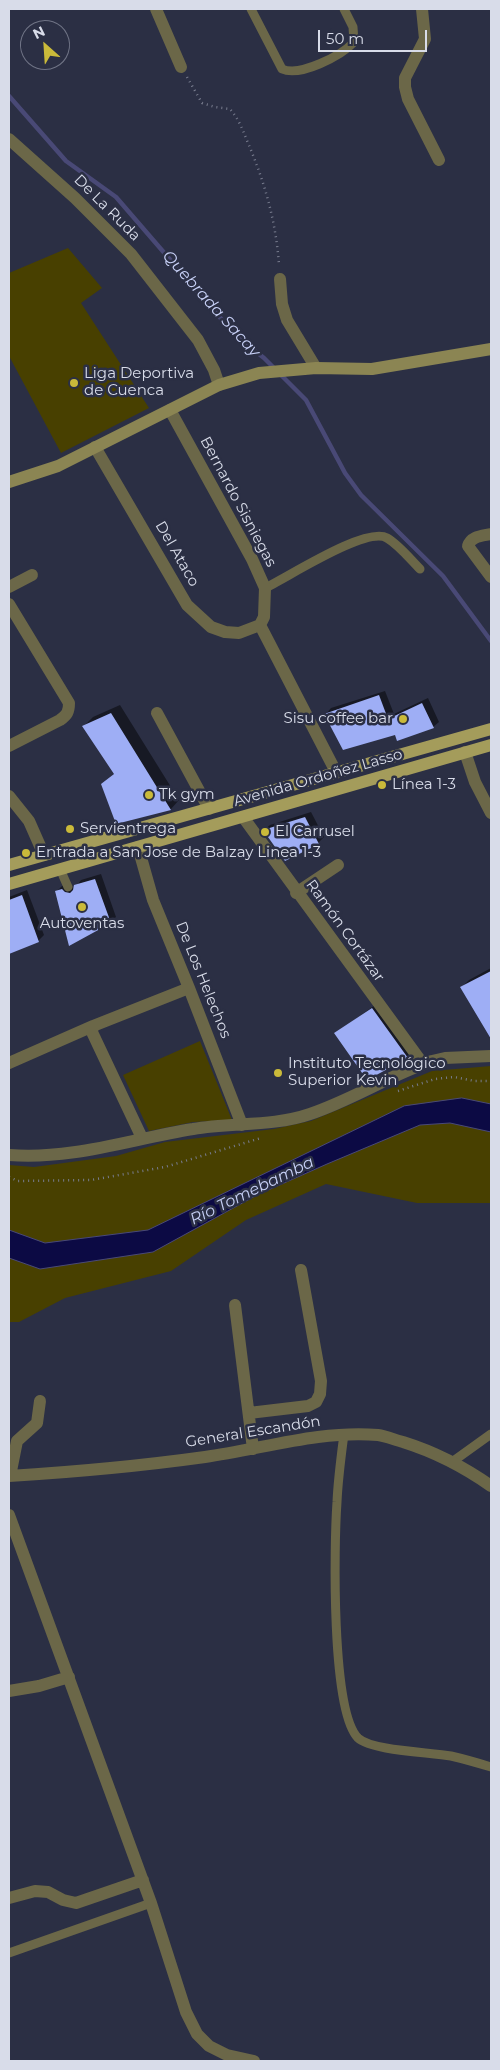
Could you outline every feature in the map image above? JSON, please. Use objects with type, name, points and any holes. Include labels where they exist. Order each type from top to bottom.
[{"type":"main road","name":"Avenida Ordoñez Lasso","points":[[9,865],[491,729]]},
{"type":"main road","name":"Avenida Ordoñez Lasso","points":[[9,884],[491,745]]},
{"type":"street","points":[[156,9],[181,67]]},
{"type":"street","points":[[422,9],[425,39],[405,78],[405,87],[408,99],[439,160]]},
{"type":"street","name":"De La Ruda","points":[[9,138],[75,198],[131,254],[198,340],[214,370],[219,385]]},
{"type":"street","points":[[280,279],[282,304],[287,320],[316,368]]},
{"type":"street","points":[[9,482],[58,466],[219,385],[259,373],[302,368],[372,369],[491,349]]},
{"type":"street","name":"Bernardo Sisniegas","points":[[170,410],[252,559],[265,588],[264,616],[260,625]]},
{"type":"street","name":"Del Ataco","points":[[95,447],[187,605],[211,627],[225,632],[240,633],[260,625]]},
{"type":"street","points":[[491,534],[474,538],[469,542],[468,546],[491,576]]},
{"type":"street","points":[[9,587],[32,575]]},
{"type":"street","points":[[9,604],[69,703],[69,709],[67,715],[60,720],[9,746]]},
{"type":"street","points":[[260,625],[336,772]]},
{"type":"street","points":[[157,712],[209,809]]},
{"type":"street","points":[[465,752],[475,782],[491,813]]},
{"type":"street","points":[[9,796],[29,821],[44,855]]},
{"type":"street","name":"Ramón Cortázar","points":[[243,817],[296,893],[423,1064]]},
{"type":"street","name":"De Los Helechos","points":[[138,847],[153,900],[242,1124]]},
{"type":"street","points":[[296,893],[338,865]]},
{"type":"street","points":[[9,1063],[93,1026],[189,988]]},
{"type":"street","points":[[93,1026],[92,1032],[142,1138]]},
{"type":"street","points":[[9,1155],[33,1157],[80,1152],[195,1128],[276,1121],[307,1115],[336,1104],[423,1064],[446,1058],[491,1056]]},
{"type":"street","points":[[249,1413],[308,1406],[316,1402],[320,1394],[321,1381],[301,1270]]},
{"type":"street","points":[[235,1305],[253,1449]]},
{"type":"street","points":[[9,1476],[17,1441],[37,1423],[40,1401]]},
{"type":"street","name":"General Escandón","points":[[9,1476],[128,1467],[344,1434],[380,1435],[430,1451],[472,1472],[491,1486]]},
{"type":"street","points":[[9,1515],[151,1903],[186,2012],[197,2034],[209,2046],[227,2055],[254,2061]]},
{"type":"street","points":[[9,1690],[38,1686],[69,1676]]},
{"type":"street","points":[[9,1898],[35,1891],[48,1892],[63,1900],[76,1903],[142,1880]]},
{"type":"lane","points":[[251,9],[282,69],[288,72],[303,70],[347,50],[354,42],[352,27],[344,9]]},
{"type":"lane","points":[[265,588],[334,550],[377,535],[386,537],[420,569]]},
{"type":"lane","points":[[60,870],[68,887]]},
{"type":"lane","points":[[344,1434],[337,1502],[336,1617],[341,1685],[348,1719],[359,1738],[374,1746],[450,1756],[491,1767]]},
{"type":"lane","points":[[452,1462],[491,1434]]},
{"type":"lane","points":[[9,1953],[151,1903]]},
{"type":"path","points":[[181,67],[202,103],[230,109],[240,124],[257,165],[274,219],[280,279]]},
{"type":"shaded area","points":[[68,248],[102,288],[81,303],[149,408],[61,453],[9,356],[9,273]]},
{"type":"shaded area","points":[[200,1041],[232,1120],[193,1122],[149,1131],[123,1075]]},
{"type":"shaded area","points":[[491,1066],[491,1104],[404,1106],[148,1230],[45,1243],[9,1230],[9,1165],[34,1167],[116,1156],[165,1142],[274,1129],[311,1121],[432,1071]]},
{"type":"shaded area","points":[[450,1123],[491,1132],[491,1203],[417,1203],[326,1184],[246,1220],[171,1271],[65,1298],[19,1322],[9,1322],[9,1257],[153,1252],[257,1195],[327,1164],[420,1125]]},
{"type":"water","name":"Río Tomebamba","points":[[462,1098],[491,1104],[491,1132],[450,1123],[420,1125],[257,1195],[153,1252],[40,1269],[9,1258],[9,1230],[45,1243],[148,1230],[404,1106]]},
{"type":"building","points":[[379,695],[388,719],[422,703],[434,728],[397,741],[395,735],[343,750],[324,714]]},
{"type":"building","points":[[111,713],[171,810],[116,824],[101,784],[114,774],[82,726]]},
{"type":"building","points":[[305,817],[319,844],[285,861],[263,830]]},
{"type":"building","name":"Autoventas","points":[[95,879],[111,923],[69,946],[55,891],[62,889],[70,893],[74,885]]},
{"type":"building","points":[[22,895],[39,942],[9,954],[9,900]]},
{"type":"building","points":[[491,971],[491,1039],[460,987]]},
{"type":"building","points":[[372,1008],[408,1058],[367,1080],[334,1033]]},
{"type":"waterway","name":"Quebrada Sacay","points":[[9,96],[66,161],[116,197],[236,336],[264,358],[306,400],[345,473],[361,495],[443,576],[491,641]]},
{"type":"place","name":"Liga Deportiva de Cuenca","points":[[74,383]]},
{"type":"place","name":"Sisu coffee bar","points":[[403,719]]},
{"type":"place","name":"Línea 1-3","points":[[382,785]]},
{"type":"place","name":"Tk gym","points":[[149,795]]},
{"type":"place","name":"Servientrega","points":[[70,829]]},
{"type":"place","name":"El Carrusel","points":[[265,832]]},
{"type":"place","name":"Entrada a San Jose de Balzay Linea 1-3","points":[[26,853]]},
{"type":"place","name":"Autoventas","points":[[82,907]]},
{"type":"place","name":"Instituto Tecnológico Superior Kevin","points":[[278,1073]]}]
